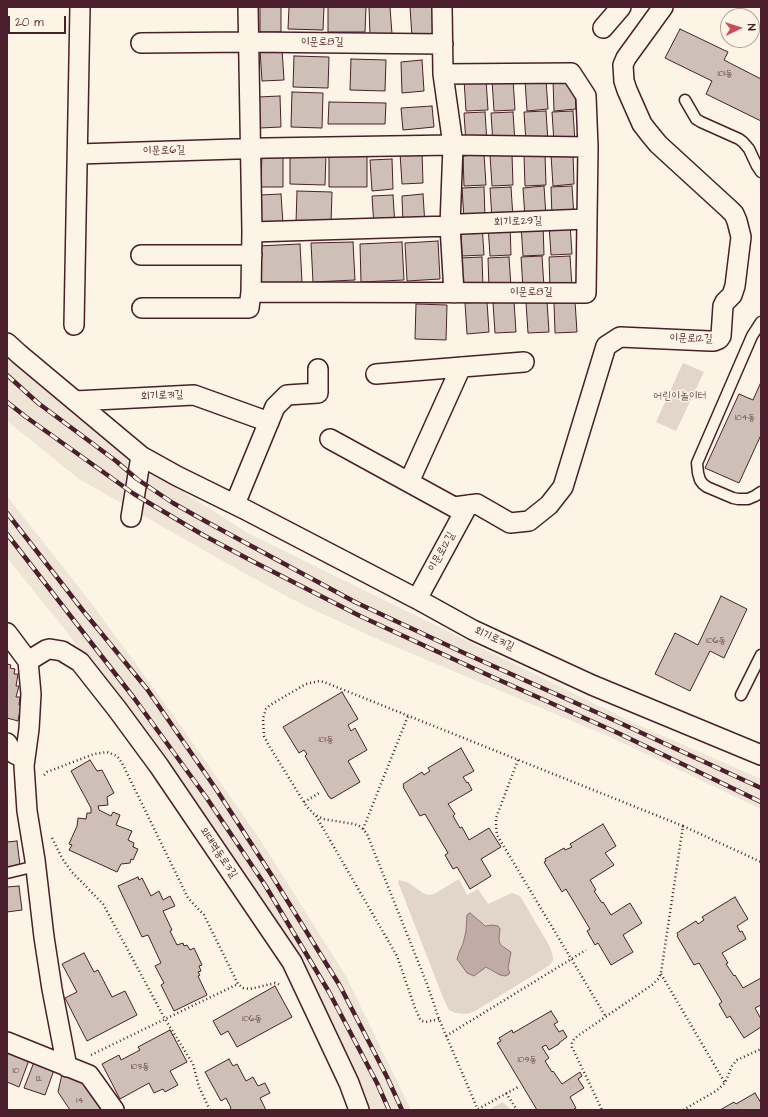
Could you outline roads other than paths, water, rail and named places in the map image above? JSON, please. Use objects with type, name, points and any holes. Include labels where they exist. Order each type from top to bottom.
[{"type":"street","points":[[74,325],[80,7]]},
{"type":"street","points":[[142,308],[249,308],[251,292],[252,232],[248,7]]},
{"type":"street","points":[[442,7],[443,74],[453,145],[450,226],[454,293]]},
{"type":"street","points":[[603,28],[621,7]]},
{"type":"street","name":"이문로12길","points":[[330,439],[454,507],[477,504],[510,523],[529,521],[549,505],[563,487],[606,346],[620,337],[714,341],[719,339],[723,306],[732,295],[735,286],[741,237],[738,221],[734,214],[658,144],[649,133],[642,124],[624,81],[623,65],[626,58],[664,7]]},
{"type":"street","name":"이문로8길","points":[[141,42],[443,44]]},
{"type":"street","name":"이문로8길","points":[[251,292],[586,293],[588,147],[586,96],[571,73],[443,74]]},
{"type":"street","points":[[251,148],[453,145],[588,147]]},
{"type":"street","name":"이문로6길","points":[[78,154],[251,148]]},
{"type":"street","name":"회기로29길","points":[[450,226],[461,224],[587,219]]},
{"type":"street","points":[[252,232],[450,226]]},
{"type":"street","points":[[140,255],[252,255]]},
{"type":"street","name":"회기로31길","points":[[7,343],[141,456],[177,476],[235,504],[473,630],[592,686],[761,755]]},
{"type":"street","points":[[376,374],[524,362]]},
{"type":"street","points":[[409,482],[461,367]]},
{"type":"street","points":[[235,504],[275,407],[288,395],[318,393],[318,369]]},
{"type":"street","name":"회기로31길","points":[[75,401],[194,395],[269,422]]},
{"type":"street","points":[[131,517],[141,456]]},
{"type":"street","name":"이문로12길","points":[[417,599],[468,505]]},
{"type":"street","points":[[7,633],[28,661],[32,694],[24,766],[27,811],[36,866],[44,937],[52,989],[67,1067]]},
{"type":"street","name":"외대역동로3길","points":[[28,661],[46,650],[50,649],[62,651],[80,662],[117,709],[159,766],[292,962],[349,1084],[359,1110]]},
{"type":"street","points":[[7,743],[11,750],[25,759]]},
{"type":"street","points":[[7,1042],[89,1075],[114,1110]]},
{"type":"lane","points":[[685,100],[696,119],[739,138],[749,149],[761,172]]},
{"type":"lane","points":[[761,322],[752,336],[697,463],[700,480],[707,487],[738,499],[748,499],[761,492]]},
{"type":"lane","points":[[741,695],[761,655]]},
{"type":"lane","points":[[7,873],[36,866]]},
{"type":"railway","points":[[7,375],[38,403],[116,461],[137,479],[173,503],[205,521],[355,602],[761,788]]},
{"type":"railway","points":[[7,402],[134,494],[203,535],[252,561],[360,616],[618,733],[761,802]]},
{"type":"railway","points":[[7,513],[84,612],[147,689],[216,789],[340,986],[387,1077],[402,1110]]},
{"type":"railway","points":[[7,534],[134,698],[206,797],[265,885],[329,992],[377,1083],[389,1110]]},
{"type":"park label","name":"어린이놀이터","points":[[680,397]]}]
